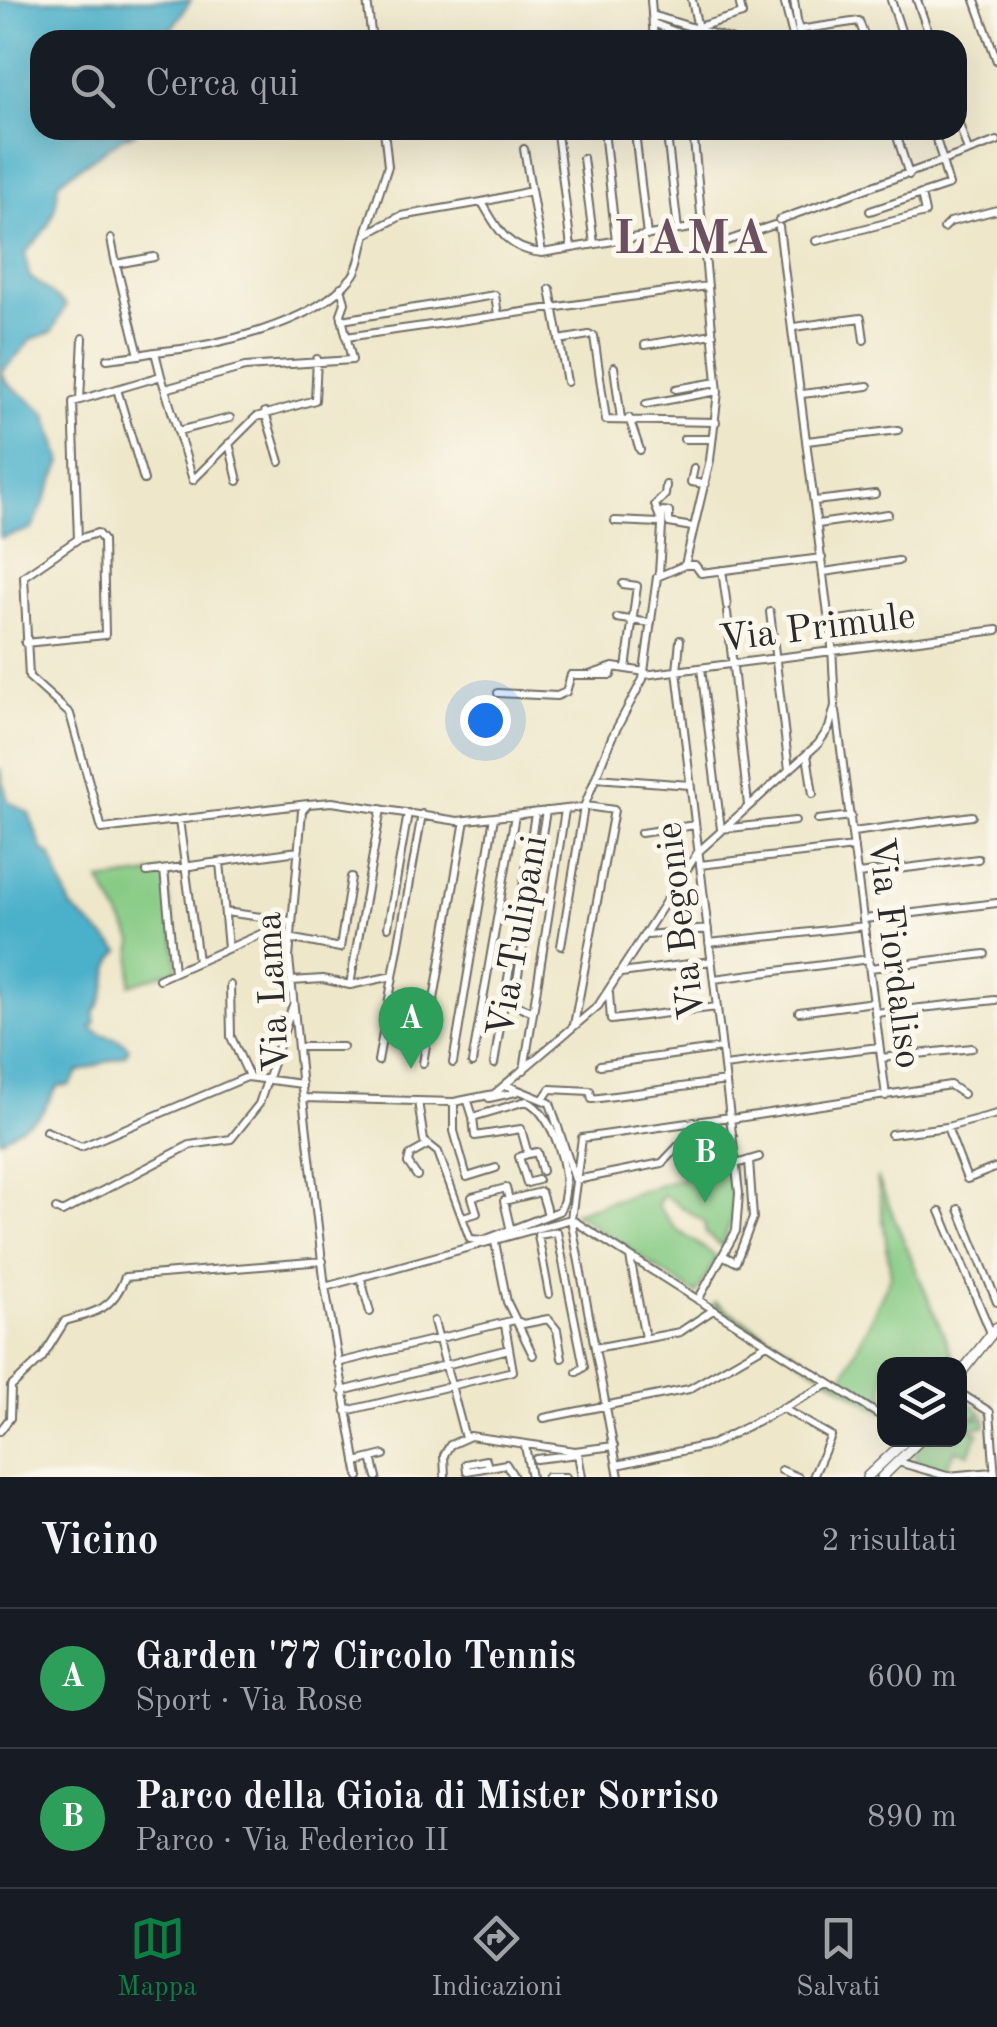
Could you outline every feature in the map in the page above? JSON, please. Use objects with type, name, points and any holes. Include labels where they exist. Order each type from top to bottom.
[{"type":"main road","points":[[967,1366],[994,1330]]},
{"type":"main road","points":[[869,1476],[904,1447]]},
{"type":"main road","points":[[882,1477],[906,1447]]},
{"type":"street","points":[[367,0],[371,30]]},
{"type":"street","points":[[651,0],[653,28],[696,26],[742,14],[739,0]]},
{"type":"street","points":[[692,0],[696,26]]},
{"type":"street","points":[[784,0],[794,30]]},
{"type":"street","points":[[794,0],[798,30],[860,21],[863,30]]},
{"type":"street","points":[[891,0],[901,30]]},
{"type":"street","points":[[917,0],[927,30]]},
{"type":"street","points":[[975,0],[997,61]]},
{"type":"street","points":[[696,26],[707,30]]},
{"type":"street","points":[[107,359],[222,342],[310,309],[341,287],[354,276],[388,166],[385,140]]},
{"type":"street","points":[[557,140],[571,248]]},
{"type":"street","points":[[605,140],[616,241]]},
{"type":"street","points":[[637,140],[647,236]]},
{"type":"street","points":[[668,140],[678,230]]},
{"type":"street","points":[[660,573],[678,571],[684,565],[716,422],[718,391],[704,262],[709,239],[702,223],[694,140]]},
{"type":"street","points":[[898,140],[909,174]]},
{"type":"street","points":[[870,211],[949,185],[936,140]]},
{"type":"street","points":[[964,140],[968,152]]},
{"type":"street","points":[[482,202],[517,248],[542,253],[691,228],[709,239],[729,240],[997,141]]},
{"type":"street","points":[[524,149],[542,253]]},
{"type":"street","points":[[583,158],[594,244]]},
{"type":"street","points":[[366,234],[401,216],[531,191]]},
{"type":"street","points":[[816,241],[925,213],[921,194]]},
{"type":"street","points":[[944,228],[950,222],[997,210]]},
{"type":"street","points":[[702,223],[709,239]]},
{"type":"street","name":"Via Fiordaliso","points":[[778,224],[794,327],[830,622],[835,706],[886,1096]]},
{"type":"street","points":[[111,239],[139,354]]},
{"type":"street","points":[[116,264],[154,257]]},
{"type":"street","points":[[346,337],[707,286]]},
{"type":"street","points":[[165,389],[246,368],[318,359],[352,360],[342,320],[341,287]]},
{"type":"street","points":[[550,288],[567,382]]},
{"type":"street","points":[[342,320],[495,295],[498,316]]},
{"type":"street","points":[[794,327],[862,318],[864,340]]},
{"type":"street","points":[[645,345],[713,334]]},
{"type":"street","points":[[559,340],[592,335],[606,420],[716,422]]},
{"type":"street","points":[[80,400],[82,338]]},
{"type":"street","points":[[154,352],[193,480],[228,443],[266,412],[314,400],[318,359]]},
{"type":"street","points":[[614,367],[625,418],[640,450]]},
{"type":"street","points":[[78,540],[71,404],[161,376]]},
{"type":"street","points":[[676,389],[717,382]]},
{"type":"street","points":[[802,394],[868,386]]},
{"type":"street","points":[[117,389],[144,480]]},
{"type":"street","points":[[646,404],[718,391]]},
{"type":"street","points":[[681,408],[682,421]]},
{"type":"street","points":[[266,412],[280,462]]},
{"type":"street","points":[[178,432],[230,418]]},
{"type":"street","points":[[808,441],[898,430]]},
{"type":"street","points":[[684,440],[713,439]]},
{"type":"street","points":[[228,443],[238,480]]},
{"type":"street","points":[[694,468],[691,482],[705,484]]},
{"type":"street","points":[[661,521],[655,504],[665,495],[666,485]]},
{"type":"street","points":[[814,501],[876,494]]},
{"type":"street","points":[[562,946],[585,806],[644,674],[660,573],[663,512],[669,512],[669,523],[692,527]]},
{"type":"street","points":[[818,524],[888,514]]},
{"type":"street","points":[[615,520],[661,521]]},
{"type":"street","points":[[25,643],[104,635],[103,540],[97,533],[78,540],[24,576],[25,643],[29,677],[70,714],[102,830],[308,804],[465,820],[585,806],[614,810],[573,1026]]},
{"type":"street","points":[[684,565],[696,565],[701,573],[822,558]]},
{"type":"street","points":[[824,572],[898,562]]},
{"type":"street","points":[[722,570],[748,806]]},
{"type":"street","points":[[622,584],[637,586],[626,670]]},
{"type":"street","points":[[770,612],[789,771]]},
{"type":"street","points":[[830,622],[876,615]]},
{"type":"street","points":[[617,618],[651,623]]},
{"type":"street","name":"Via Primule","points":[[498,693],[557,696],[566,692],[571,675],[611,674],[613,667],[644,674],[676,671],[997,630]]},
{"type":"street","name":"Via Begonie","points":[[680,640],[676,671],[731,1118],[739,1216]]},
{"type":"street","points":[[701,668],[721,829]]},
{"type":"street","points":[[482,1099],[506,1086],[609,993],[698,852],[807,754],[829,728],[835,706]]},
{"type":"street","points":[[807,754],[813,794]]},
{"type":"street","points":[[596,778],[690,786]]},
{"type":"street","name":"Via Lama","points":[[308,804],[302,811],[289,958],[325,1287],[359,1477]]},
{"type":"street","points":[[350,986],[381,809]]},
{"type":"street","name":"Via Tulipani","points":[[521,1073],[565,810]]},
{"type":"street","points":[[531,1011],[513,1004],[546,811]]},
{"type":"street","points":[[388,928],[408,812]]},
{"type":"street","points":[[494,1064],[535,813]]},
{"type":"street","points":[[378,1061],[422,814]]},
{"type":"street","points":[[472,1062],[515,815]]},
{"type":"street","name":"Via Fiordaliso","points":[[818,820],[851,816]]},
{"type":"street","points":[[853,832],[972,816]]},
{"type":"street","points":[[453,1064],[494,817]]},
{"type":"street","points":[[179,820],[198,961]]},
{"type":"street","points":[[423,1062],[465,820]]},
{"type":"street","points":[[721,829],[795,821]]},
{"type":"street","points":[[640,832],[695,826]]},
{"type":"street","points":[[700,865],[854,847]]},
{"type":"street","points":[[147,872],[298,850]]},
{"type":"street","points":[[858,874],[978,858]]},
{"type":"street","points":[[220,862],[228,948]]},
{"type":"street","points":[[164,870],[174,972]]},
{"type":"street","points":[[289,938],[340,948],[351,877]]},
{"type":"street","points":[[710,943],[997,903]]},
{"type":"street","points":[[225,912],[290,921]]},
{"type":"street","points":[[646,936],[708,929]]},
{"type":"street","points":[[159,978],[262,933],[289,958]]},
{"type":"street","points":[[714,978],[985,954]]},
{"type":"street","points":[[621,973],[712,961]]},
{"type":"street","points":[[291,981],[324,979],[350,986],[393,976]]},
{"type":"street","points":[[230,984],[231,1037],[250,1076]]},
{"type":"street","points":[[609,993],[611,1020],[717,1007]]},
{"type":"street","points":[[876,1014],[995,1000]]},
{"type":"street","points":[[799,1012],[874,1002]]},
{"type":"street","points":[[56,1208],[62,1212],[190,1144],[228,1140],[257,1108],[294,1004]]},
{"type":"street","points":[[298,1047],[343,1048]]},
{"type":"street","points":[[724,1066],[879,1047]]},
{"type":"street","name":"Via Begonie","points":[[600,1065],[722,1048]]},
{"type":"street","points":[[881,1058],[972,1048]]},
{"type":"street","points":[[892,1057],[894,1070]]},
{"type":"street","points":[[521,1073],[522,1090]]},
{"type":"street","points":[[46,1131],[81,1147],[250,1076],[302,1084]]},
{"type":"street","points":[[544,1098],[550,1089],[588,1090],[592,1099],[726,1082]]},
{"type":"street","points":[[619,1477],[571,1218],[583,1136],[950,1085],[963,1094]]},
{"type":"street","points":[[506,1086],[544,1098],[555,1110],[576,1180]]},
{"type":"street","points":[[304,1098],[454,1102],[522,1090]]},
{"type":"street","points":[[418,1101],[426,1146]]},
{"type":"street","points":[[468,1101],[474,1116],[473,1133],[481,1137],[517,1126],[528,1154]]},
{"type":"street","points":[[325,1287],[488,1242],[542,1224],[563,1208],[565,1178],[548,1120],[526,1101],[474,1116]]},
{"type":"street","points":[[454,1102],[454,1131],[467,1177],[496,1168]]},
{"type":"street","points":[[891,1134],[947,1128],[997,1114]]},
{"type":"street","points":[[947,1128],[967,1179],[997,1167]]},
{"type":"street","points":[[576,1180],[662,1163],[682,1142],[733,1136]]},
{"type":"street","points":[[417,1176],[408,1162],[410,1155],[426,1146]]},
{"type":"street","points":[[426,1146],[438,1152],[470,1239],[488,1242],[510,1227],[571,1218],[877,1414]]},
{"type":"street","points":[[538,1180],[526,1183],[519,1157],[537,1152],[542,1170]]},
{"type":"street","points":[[736,1164],[759,1157]]},
{"type":"street","points":[[724,1256],[736,1262],[753,1218],[749,1160]]},
{"type":"street","points":[[456,1197],[506,1188],[509,1200]]},
{"type":"street","points":[[510,1227],[504,1201],[541,1192],[549,1294]]},
{"type":"street","points":[[462,1218],[477,1213],[472,1197]]},
{"type":"street","points":[[958,1209],[997,1302]]},
{"type":"street","points":[[940,1211],[994,1330]]},
{"type":"street","points":[[698,1300],[724,1256],[739,1216],[753,1218]]},
{"type":"street","points":[[542,1224],[560,1234],[584,1368],[577,1372]]},
{"type":"street","points":[[488,1242],[515,1320],[532,1355]]},
{"type":"street","points":[[630,1257],[644,1338]]},
{"type":"street","points":[[0,1430],[10,1418],[8,1392],[42,1358],[50,1340],[65,1322],[106,1310],[116,1299],[125,1277],[323,1261]]},
{"type":"street","points":[[361,1279],[370,1312]]},
{"type":"street","points":[[595,1348],[680,1332],[714,1310]]},
{"type":"street","points":[[574,1313],[588,1311]]},
{"type":"street","points":[[515,1320],[524,1324],[548,1319],[557,1330],[562,1358]]},
{"type":"street","points":[[337,1364],[515,1320]]},
{"type":"street","points":[[434,1321],[465,1438]]},
{"type":"street","points":[[346,1411],[513,1371],[505,1325]]},
{"type":"street","points":[[544,1418],[689,1389],[767,1344]]},
{"type":"street","points":[[342,1391],[509,1349]]},
{"type":"street","points":[[617,1465],[713,1444],[830,1384]]},
{"type":"street","points":[[897,1462],[947,1476],[994,1474],[993,1411],[967,1396]]},
{"type":"street","points":[[782,1408],[831,1436],[813,1477]]},
{"type":"street","points":[[445,1477],[444,1455],[450,1445],[465,1438],[576,1451],[614,1446]]},
{"type":"street","points":[[525,1446],[531,1477]]},
{"type":"street","points":[[910,1447],[925,1472]]},
{"type":"street","points":[[536,1459],[578,1454],[582,1477]]},
{"type":"street","points":[[356,1462],[384,1455]]},
{"type":"street","points":[[372,1458],[377,1477]]},
{"type":"street","points":[[488,1468],[506,1464],[513,1474],[529,1467]]},
{"type":"street","points":[[781,1470],[798,1477]]},
{"type":"street","points":[[547,1477],[566,1477]]},
{"type":"green space","points":[[166,872],[178,969],[130,985],[133,940],[100,881]]},
{"type":"green space","points":[[732,1162],[732,1217],[722,1246],[706,1234],[704,1222],[664,1195],[657,1205],[677,1230],[717,1257],[696,1294],[574,1213]]},
{"type":"green space","points":[[877,1177],[953,1357],[877,1357],[877,1409],[713,1305],[715,1302],[841,1381],[891,1276]]},
{"type":"green space","points":[[967,1400],[983,1414],[969,1419],[985,1418],[986,1426],[970,1428],[968,1421]]},
{"type":"green space","points":[[967,1428],[978,1433],[969,1454],[956,1449],[943,1473],[918,1462],[913,1452],[917,1447],[967,1447]]},
{"type":"water","points":[[0,0],[191,0],[171,30],[30,30],[30,140],[119,140],[58,182],[50,221],[25,253],[29,276],[66,305],[52,332],[32,339],[2,372],[6,382],[46,413],[62,462],[32,529],[0,538]]},
{"type":"water","points":[[0,768],[8,801],[29,813],[71,907],[120,951],[114,957],[103,997],[94,1012],[96,1023],[91,1027],[129,1048],[125,1055],[78,1072],[70,1085],[58,1086],[40,1115],[0,1140]]},
{"type":"place","name":"Garden '77 Circolo Tennis","points":[[411,1069]]},
{"type":"place","name":"Parco della Gioia di Mister Sorriso","points":[[705,1203]]},
{"type":"district","name":"LAMA","points":[[692,236]]}]
